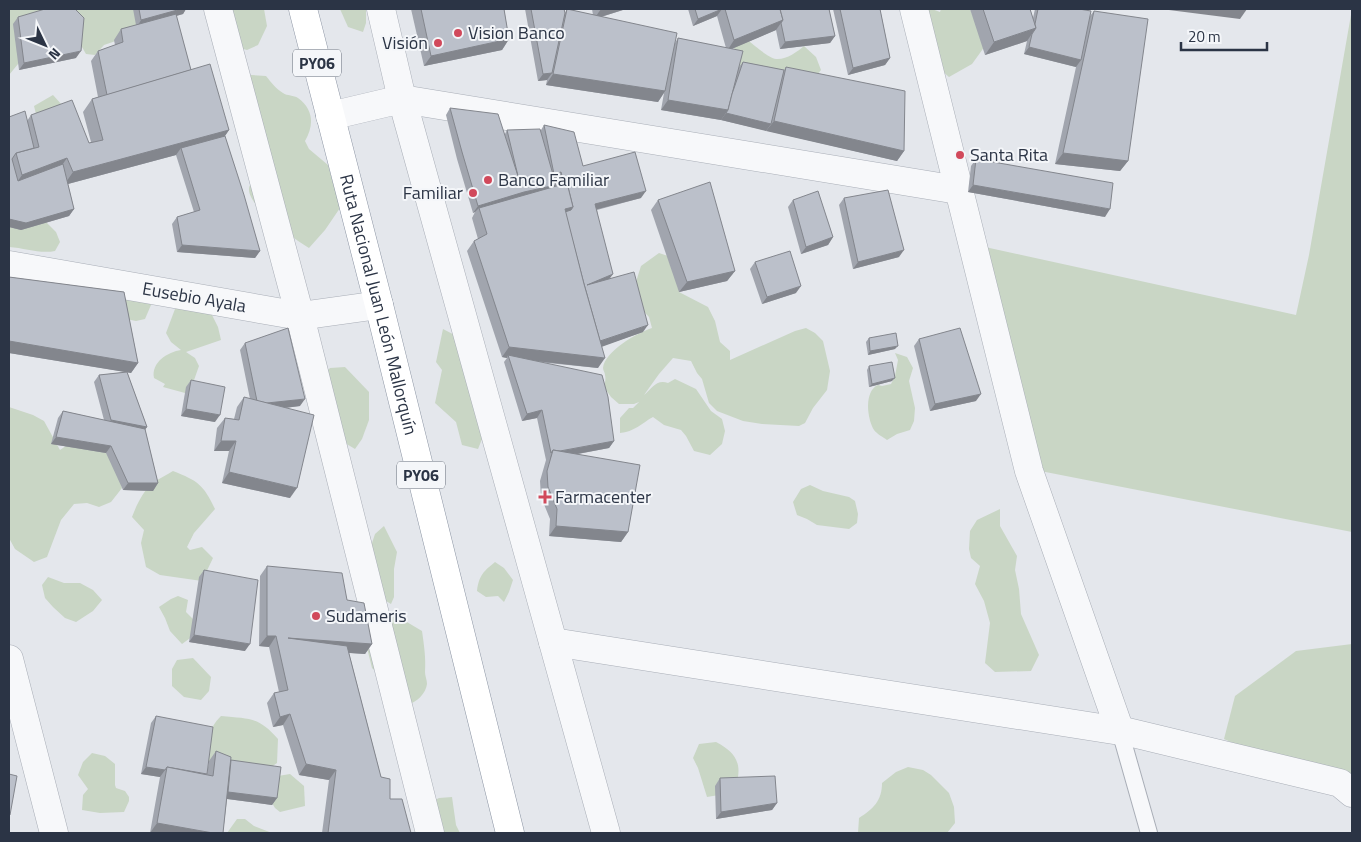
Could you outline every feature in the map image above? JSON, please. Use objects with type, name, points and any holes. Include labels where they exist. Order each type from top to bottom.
[{"type":"highway","name":"Ruta Nacional Juan León Mallorquín","points":[[303,9],[379,305],[510,833]]},
{"type":"street","points":[[218,9],[300,316],[430,833]]},
{"type":"street","points":[[381,9],[402,99],[606,833]]},
{"type":"street","points":[[914,9],[1029,471],[1120,731]]},
{"type":"street","points":[[330,116],[402,99],[958,190]]},
{"type":"street","name":"Eusebio Ayala","points":[[9,265],[300,316],[379,305]]},
{"type":"street","points":[[553,642],[1128,732],[1340,783],[1352,793]]},
{"type":"street","points":[[9,659],[54,833]]},
{"type":"lane","points":[[1120,731],[1150,833]]},
{"type":"green space","points":[[9,9],[141,9],[142,32],[104,45],[95,55],[86,54],[78,40],[22,36],[18,64],[9,75]]},
{"type":"green space","points":[[226,9],[264,9],[267,26],[258,45],[247,50],[228,45]]},
{"type":"green space","points":[[340,9],[366,9],[366,23],[363,32],[348,27]]},
{"type":"green space","points":[[925,9],[940,12],[941,9],[970,9],[985,46],[972,64],[949,77],[934,64]]},
{"type":"green space","points":[[1352,9],[1352,532],[1020,467],[985,247],[1296,315],[1309,255]]},
{"type":"green space","points":[[749,41],[776,59],[787,57],[804,46],[816,57],[821,70],[810,84],[734,70],[731,56],[735,47]]},
{"type":"green space","points":[[251,75],[266,76],[280,91],[286,95],[296,97],[303,103],[311,118],[310,129],[305,141],[309,149],[328,165],[340,208],[325,230],[309,248],[273,222],[256,205],[251,196],[250,185],[260,174],[248,87]]},
{"type":"green space","points":[[53,95],[72,116],[38,122],[34,106]]},
{"type":"green space","points":[[46,222],[56,232],[60,242],[55,251],[49,252],[9,247],[9,226]]},
{"type":"green space","points":[[659,253],[689,263],[679,292],[708,307],[715,321],[720,342],[730,351],[730,360],[795,331],[806,328],[823,341],[830,371],[827,390],[813,408],[805,423],[799,426],[762,424],[743,421],[717,411],[709,403],[702,379],[691,361],[673,358],[644,395],[657,383],[668,383],[675,379],[696,389],[711,411],[722,419],[725,431],[722,444],[710,455],[694,451],[681,430],[664,425],[653,417],[634,429],[620,433],[620,418],[629,408],[633,408],[639,402],[619,404],[611,397],[604,387],[605,374],[603,368],[609,355],[615,349],[630,338],[652,328],[649,317],[634,301],[634,288],[641,266]]},
{"type":"green space","points":[[145,296],[151,305],[145,319],[136,321],[126,319],[120,298]]},
{"type":"green space","points":[[187,304],[209,309],[218,327],[221,340],[186,352],[195,358],[199,366],[193,383],[185,393],[163,387],[165,384],[154,378],[154,372],[155,367],[162,359],[171,353],[181,350],[171,342],[166,333],[175,309]]},
{"type":"green space","points":[[443,329],[470,343],[486,429],[478,449],[462,445],[456,422],[435,403],[442,370],[436,362]]},
{"type":"green space","points":[[895,353],[907,357],[913,368],[909,381],[915,408],[914,421],[910,430],[897,434],[887,440],[874,430],[868,412],[868,405],[870,393],[874,388],[878,385],[891,384],[895,376],[898,360]]},
{"type":"green space","points":[[345,367],[369,392],[369,420],[362,439],[355,449],[345,443],[317,381],[330,368]]},
{"type":"green space","points":[[9,407],[44,421],[60,450],[73,441],[104,447],[115,460],[122,488],[111,502],[99,507],[87,503],[74,504],[61,520],[47,557],[34,562],[15,549],[9,538]]},
{"type":"green space","points":[[173,471],[199,484],[215,509],[194,533],[187,547],[190,550],[202,547],[213,558],[202,581],[160,575],[146,567],[141,543],[144,530],[132,517],[147,489],[154,482]]},
{"type":"green space","points":[[810,485],[823,491],[849,497],[855,501],[858,514],[857,523],[849,529],[817,525],[797,515],[793,502],[801,489]]},
{"type":"green space","points":[[1000,509],[1000,526],[1017,556],[1015,570],[1021,614],[1039,655],[1031,671],[995,672],[985,663],[990,623],[984,601],[975,584],[980,566],[971,558],[969,549],[970,531],[977,520]]},
{"type":"green space","points":[[384,526],[397,552],[394,569],[394,597],[391,604],[369,591],[370,549],[375,534]]},
{"type":"green space","points":[[495,562],[504,568],[513,580],[504,602],[498,596],[486,597],[477,591],[483,574]]},
{"type":"green space","points":[[48,577],[64,583],[80,583],[93,590],[102,600],[93,611],[76,622],[65,618],[45,598],[42,585]]},
{"type":"green space","points":[[178,596],[188,600],[186,612],[193,619],[197,633],[182,644],[170,631],[159,607]]},
{"type":"green space","points":[[395,615],[422,631],[427,684],[421,697],[409,704],[372,668],[367,648],[379,630]]},
{"type":"green space","points":[[1352,644],[1352,778],[1268,759],[1224,739],[1235,696],[1296,651]]},
{"type":"green space","points":[[193,658],[211,677],[209,691],[201,700],[184,697],[172,686],[172,669],[177,660]]},
{"type":"green space","points":[[221,716],[252,720],[265,726],[278,739],[277,763],[264,772],[217,770],[205,758],[211,731]]},
{"type":"green space","points":[[716,742],[733,754],[738,764],[738,777],[736,785],[719,795],[707,797],[693,758],[699,744]]},
{"type":"green space","points":[[92,753],[105,756],[115,764],[116,788],[125,791],[129,797],[124,812],[100,813],[82,810],[83,795],[88,789],[78,775],[83,762]]},
{"type":"green space","points":[[908,767],[923,770],[931,775],[949,793],[954,807],[955,823],[947,833],[858,833],[859,818],[876,804],[882,789],[882,783],[896,772]]},
{"type":"green space","points":[[290,774],[304,786],[305,806],[280,812],[269,798],[278,776]]},
{"type":"green space","points":[[452,797],[456,825],[460,833],[431,833],[427,804],[439,798]]},
{"type":"green space","points":[[237,819],[245,819],[254,826],[272,833],[227,833]]},
{"type":"building","points":[[45,9],[75,9],[84,18],[81,51],[24,63],[18,17]]},
{"type":"building","points":[[139,9],[181,9],[141,20]]},
{"type":"building","name":"Vision Banco","points":[[421,9],[504,9],[509,39],[431,56]]},
{"type":"building","points":[[531,9],[564,9],[565,13],[552,73],[543,74]]},
{"type":"building","points":[[567,9],[677,33],[665,91],[553,74]]},
{"type":"building","points":[[695,9],[722,9],[698,19]]},
{"type":"building","points":[[725,9],[780,9],[783,20],[734,40]]},
{"type":"building","points":[[780,9],[829,9],[835,36],[785,42]]},
{"type":"building","points":[[840,9],[880,9],[890,58],[853,68]]},
{"type":"building","points":[[983,9],[1030,9],[1036,28],[994,42]]},
{"type":"building","points":[[1038,9],[1079,9],[1091,11],[1081,60],[1029,47],[1032,34],[1036,28]]},
{"type":"building","points":[[1094,11],[1148,19],[1128,161],[1063,153]]},
{"type":"building","points":[[176,14],[191,70],[107,95],[98,51],[123,42],[121,29]]},
{"type":"building","points":[[678,38],[743,51],[728,110],[668,100]]},
{"type":"building","points":[[743,62],[784,70],[771,124],[726,113]]},
{"type":"building","points":[[210,64],[229,130],[73,172],[67,158],[22,175],[16,153],[39,147],[31,115],[72,100],[89,143],[103,140],[92,99]]},
{"type":"building","points":[[786,67],[905,91],[904,151],[774,121]]},
{"type":"building","points":[[450,108],[498,114],[518,176],[507,130],[540,129],[556,185],[524,192],[478,206]]},
{"type":"building","points":[[25,111],[34,148],[16,153],[12,159],[18,181],[63,164],[74,209],[26,223],[9,219],[9,117]]},
{"type":"building","points":[[544,125],[574,132],[583,166],[635,152],[646,191],[595,204],[613,274],[587,285],[634,272],[648,325],[600,341],[565,212],[573,207],[567,183],[564,183],[561,172],[554,174]]},
{"type":"building","points":[[225,136],[260,251],[182,245],[177,217],[200,210],[181,148]]},
{"type":"building","points":[[976,159],[1113,183],[1110,209],[973,185]]},
{"type":"building","points":[[710,182],[735,271],[687,282],[658,200]]},
{"type":"building","points":[[567,183],[573,207],[565,209],[605,358],[509,347],[474,241],[487,234],[479,208]]},
{"type":"building","points":[[888,190],[904,250],[858,262],[844,198]]},
{"type":"building","points":[[818,191],[833,237],[806,247],[793,200]]},
{"type":"building","points":[[790,251],[801,286],[767,297],[755,262]]},
{"type":"building","points":[[9,277],[124,292],[138,363],[9,341]]},
{"type":"building","points":[[288,328],[305,399],[267,403],[257,401],[245,343]]},
{"type":"building","points":[[960,328],[981,394],[935,404],[919,339]]},
{"type":"building","points":[[896,333],[898,346],[870,351],[869,338]]},
{"type":"building","points":[[508,355],[602,375],[608,397],[614,441],[560,451],[553,450],[551,453],[542,410],[527,414]]},
{"type":"building","points":[[892,362],[895,378],[872,384],[869,366]]},
{"type":"building","points":[[127,372],[147,427],[111,420],[99,375]]},
{"type":"building","points":[[191,380],[225,387],[220,415],[186,409]]},
{"type":"building","points":[[244,397],[314,415],[297,488],[229,472],[236,441],[221,441],[225,418],[239,420]]},
{"type":"building","points":[[63,411],[145,429],[158,483],[128,483],[111,446],[56,437]]},
{"type":"building","points":[[553,450],[640,465],[628,532],[556,526],[557,509],[548,487],[547,471]]},
{"type":"building","points":[[267,566],[342,573],[347,600],[364,603],[372,644],[288,638],[347,646],[381,777],[390,779],[390,799],[402,799],[411,833],[328,833],[336,770],[306,764],[290,714],[280,717],[274,693],[288,690],[276,636],[267,636]]},
{"type":"building","points":[[204,570],[258,580],[250,644],[194,635]]},
{"type":"building","points":[[156,716],[213,727],[207,774],[167,767],[165,770],[146,767]]},
{"type":"building","points":[[216,751],[231,757],[223,833],[157,823],[167,767],[213,776]]},
{"type":"building","points":[[231,760],[281,767],[277,798],[228,792]]},
{"type":"building","points":[[9,774],[17,776],[10,815],[9,815]]},
{"type":"building","points":[[775,776],[777,803],[721,812],[720,778]]},
{"type":"place","name":"Vision Banco","points":[[458,33]]},
{"type":"place","name":"Visión","points":[[438,43]]},
{"type":"place","name":"Santa Rita","points":[[960,155]]},
{"type":"place","name":"Banco Familiar","points":[[488,180]]},
{"type":"place","name":"Familiar","points":[[473,193]]},
{"type":"place","name":"Farmacenter","points":[[545,497]]},
{"type":"place","name":"Sudameris","points":[[316,616]]}]
